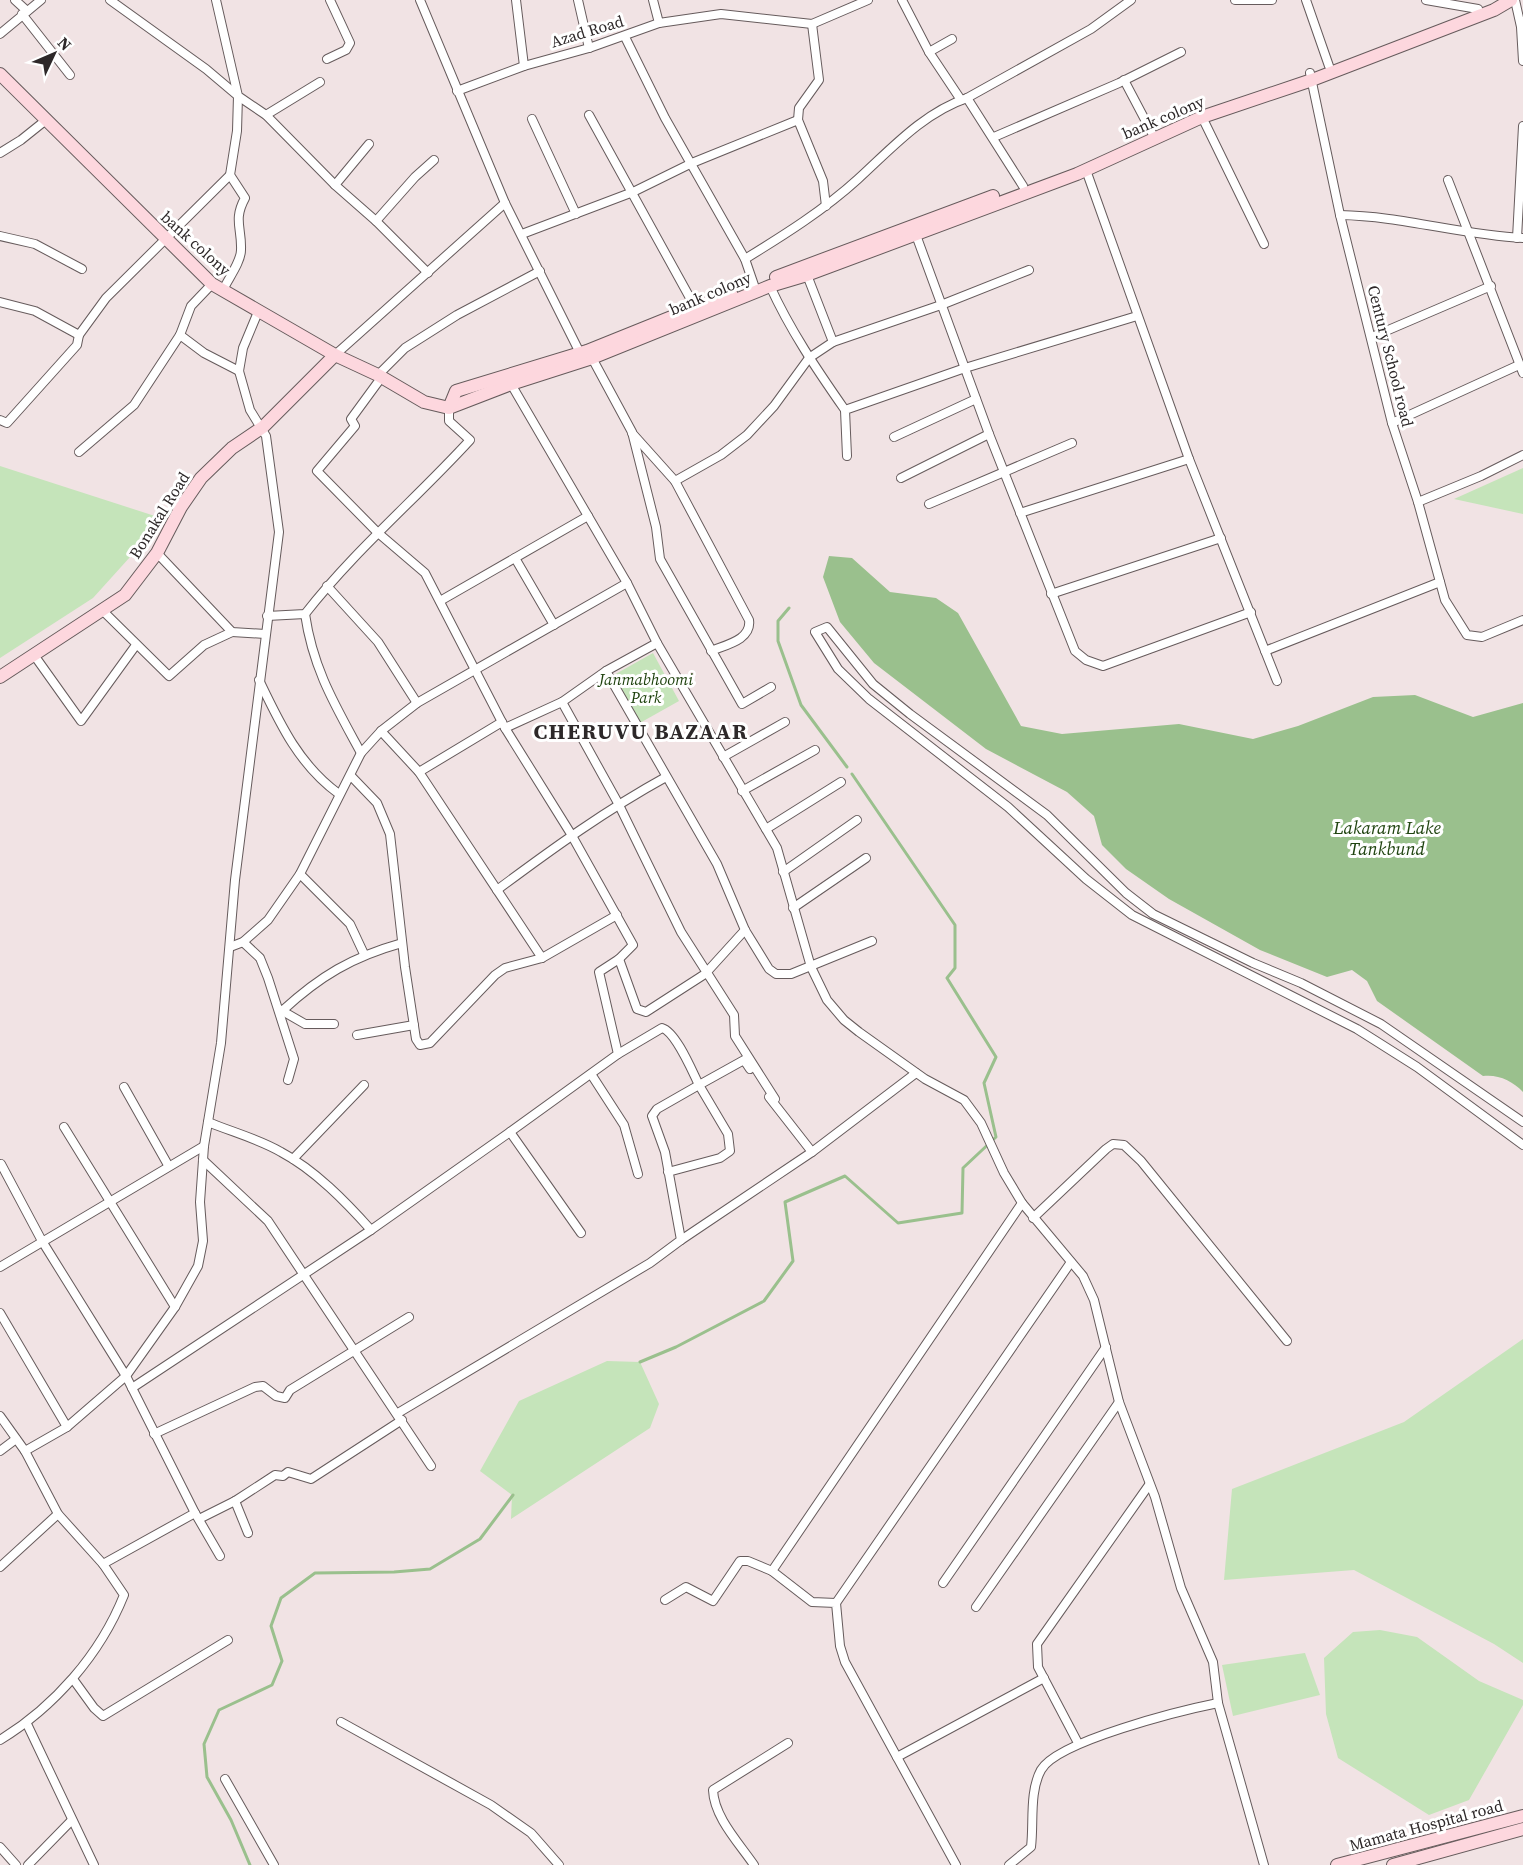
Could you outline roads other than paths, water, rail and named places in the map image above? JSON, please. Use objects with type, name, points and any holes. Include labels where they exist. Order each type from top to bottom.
[{"type":"main road","points":[[449,408],[456,391],[586,358],[695,307],[755,288],[931,217],[1068,171],[1190,116],[1311,77],[1329,66],[1498,0]]},
{"type":"main road","name":"bank colony","points":[[3,83],[46,120],[166,240],[218,287],[335,356],[380,377],[424,402],[449,408],[586,358],[755,288],[807,275],[1086,170],[1202,117],[1513,0]]},
{"type":"main road","name":"Bonakal Road","points":[[0,677],[125,595],[157,553],[181,507],[201,478],[232,448],[263,427],[335,356]]},
{"type":"main road","name":"Mamata Hospital road","points":[[1337,1865],[1523,1816]]},
{"type":"main road","name":"Mamata Hospital road","points":[[1393,1865],[1523,1829]]},
{"type":"street","points":[[15,0],[70,75]]},
{"type":"street","points":[[0,34],[41,0]]},
{"type":"street","points":[[110,0],[181,50],[238,96],[266,114],[335,185],[376,220],[428,273]]},
{"type":"street","points":[[327,59],[346,50],[350,43],[330,0]]},
{"type":"street","points":[[420,0],[505,203],[586,358],[632,432],[675,481],[749,621],[750,627],[745,636],[711,651]]},
{"type":"street","points":[[516,0],[524,66]]},
{"type":"street","points":[[579,0],[589,48]]},
{"type":"street","points":[[653,0],[659,23]]},
{"type":"street","name":"Azad Road","points":[[457,91],[524,66],[624,37],[659,23],[721,14],[812,24],[868,0]]},
{"type":"street","points":[[902,0],[929,51],[994,137],[1023,186]]},
{"type":"street","points":[[745,259],[826,206],[858,180],[905,134],[1091,29],[1131,0]]},
{"type":"street","points":[[1235,0],[1272,0]]},
{"type":"street","points":[[1306,0],[1329,66]]},
{"type":"street","points":[[1426,0],[1478,9]]},
{"type":"street","points":[[1513,0],[1521,27],[1523,61]]},
{"type":"street","points":[[0,420],[7,423],[77,345],[78,335],[106,298],[230,175],[237,131],[238,96],[218,1]]},
{"type":"street","points":[[812,24],[819,80],[800,108],[798,120],[823,181],[826,206]]},
{"type":"street","points":[[624,37],[665,118],[745,259],[755,288]]},
{"type":"street","points":[[929,51],[952,39]]},
{"type":"street","points":[[994,137],[1124,80],[1181,52]]},
{"type":"street","name":"Century School road","points":[[1311,77],[1340,215],[1392,423],[1418,502],[1444,600],[1467,635],[1482,637],[1523,620]]},
{"type":"street","points":[[1124,80],[1152,134]]},
{"type":"street","points":[[266,114],[320,82]]},
{"type":"street","points":[[589,115],[695,307]]},
{"type":"street","points":[[1202,117],[1264,244]]},
{"type":"street","points":[[532,119],[576,214]]},
{"type":"street","points":[[0,153],[46,120]]},
{"type":"street","points":[[522,234],[633,192],[692,163],[798,120]]},
{"type":"street","points":[[1340,215],[1390,219],[1469,233],[1520,238],[1523,126]]},
{"type":"street","points":[[335,185],[369,144]]},
{"type":"street","points":[[376,220],[415,177],[434,160]]},
{"type":"street","points":[[1086,170],[1189,459],[1277,681]]},
{"type":"street","points":[[80,452],[134,405],[180,335],[191,306],[218,287],[242,252],[237,227],[239,210],[245,198],[230,175]]},
{"type":"street","points":[[1392,423],[1521,369],[1491,286],[1448,180]]},
{"type":"street","points":[[335,356],[505,203]]},
{"type":"street","points":[[916,235],[988,434],[1076,651],[1097,666],[1251,612]]},
{"type":"street","points":[[0,236],[34,244],[82,269]]},
{"type":"street","points":[[675,481],[721,455],[747,435],[774,406],[809,358],[833,342],[942,305],[1029,270]]},
{"type":"street","points":[[540,271],[457,315],[405,348],[380,377],[351,419],[355,426],[317,471],[377,532],[425,573],[503,725],[570,834],[633,945],[619,959],[599,972],[618,1054]]},
{"type":"street","points":[[807,275],[833,342]]},
{"type":"street","points":[[770,286],[809,358],[845,410],[847,456]]},
{"type":"street","points":[[1372,337],[1491,286]]},
{"type":"street","points":[[0,302],[35,311],[78,335]]},
{"type":"street","points":[[25,1451],[68,1427],[126,1376],[175,1307],[198,1266],[203,1241],[200,1202],[204,1146],[221,1043],[235,880],[255,739],[259,680],[279,532],[263,427],[250,410],[239,371],[243,348],[258,312]]},
{"type":"street","points":[[845,410],[964,368],[1137,316]]},
{"type":"street","points":[[180,335],[204,353],[239,371]]},
{"type":"street","points":[[512,384],[627,583],[657,643],[777,849],[811,967],[826,1000],[844,1020],[916,1073],[964,1100],[981,1123],[1004,1173],[1022,1203],[1083,1276],[1094,1300],[1119,1402],[1155,1497],[1181,1588],[1213,1662],[1218,1703],[1264,1865]]},
{"type":"street","points":[[894,437],[976,399]]},
{"type":"street","points":[[361,753],[325,688],[310,647],[305,614],[327,586],[377,532],[436,477],[470,440],[448,421],[449,408]]},
{"type":"street","points":[[632,432],[656,527],[660,559],[742,704],[771,687]]},
{"type":"street","points":[[901,478],[988,434]]},
{"type":"street","points":[[929,504],[1072,443]]},
{"type":"street","points":[[1418,502],[1481,476],[1523,455]]},
{"type":"street","points":[[1020,513],[1189,459]]},
{"type":"street","points":[[440,601],[588,516]]},
{"type":"street","points":[[1051,594],[1221,538]]},
{"type":"street","points":[[157,553],[232,632]]},
{"type":"street","points":[[515,558],[554,625]]},
{"type":"street","points":[[1265,651],[1440,582]]},
{"type":"street","points":[[230,947],[243,942],[268,920],[300,874],[361,753],[381,731],[417,703],[627,583]]},
{"type":"street","points":[[327,586],[378,642],[417,703]]},
{"type":"street","points":[[103,611],[169,676],[204,645],[232,632],[265,634]]},
{"type":"street","points":[[267,616],[305,614]]},
{"type":"street","points":[[1523,1122],[1372,1019],[1153,914],[1126,893],[1047,815],[873,684],[827,627],[815,632],[838,669],[869,699],[1008,807],[1086,879],[1132,915],[1357,1029],[1417,1067],[1523,1145]]},
{"type":"street","points":[[419,772],[503,725],[562,702],[606,671],[657,643]]},
{"type":"street","points":[[34,655],[81,721],[136,645]]},
{"type":"street","points":[[606,671],[717,864],[745,930],[769,969],[776,974],[791,974],[873,941]]},
{"type":"street","points":[[259,680],[298,755],[320,781],[339,794]]},
{"type":"street","points":[[562,702],[618,803],[681,932],[705,974],[734,1015],[735,1036],[775,1099]]},
{"type":"street","points":[[723,757],[785,722]]},
{"type":"street","points":[[381,731],[419,772],[542,958]]},
{"type":"street","points":[[742,791],[815,750]]},
{"type":"street","points":[[351,776],[376,803],[390,834],[402,943],[418,1043],[427,1045],[495,975],[505,968],[542,958],[617,915]]},
{"type":"street","points":[[497,890],[570,834],[618,803],[666,777]]},
{"type":"street","points":[[766,829],[841,782]]},
{"type":"street","points":[[783,872],[857,820]]},
{"type":"street","points":[[793,908],[866,858]]},
{"type":"street","points":[[300,874],[350,924],[364,954]]},
{"type":"street","points":[[619,959],[638,1009],[646,1012],[705,974],[745,930]]},
{"type":"street","points":[[243,942],[260,958],[279,1009],[294,1059],[288,1080]]},
{"type":"street","points":[[279,1009],[328,973],[364,954],[402,943]]},
{"type":"street","points":[[279,1009],[305,1024],[334,1024]]},
{"type":"street","points":[[357,1035],[414,1025]]},
{"type":"street","points":[[132,1388],[306,1275],[618,1054],[656,1030],[667,1029],[728,1134],[730,1151],[720,1158],[668,1172]]},
{"type":"street","points":[[681,1240],[665,1152],[653,1121],[653,1112],[744,1060],[812,1152]]},
{"type":"street","points":[[103,1564],[197,1516],[235,1501],[275,1475],[283,1476],[288,1472],[311,1479],[400,1417],[650,1263],[812,1152],[916,1073]]},
{"type":"street","points":[[591,1074],[624,1125],[638,1174]]},
{"type":"street","points":[[293,1159],[364,1085]]},
{"type":"street","points":[[124,1087],[168,1165]]},
{"type":"street","points":[[208,1122],[280,1151],[293,1159],[349,1205],[371,1230]]},
{"type":"street","points":[[64,1127],[175,1307]]},
{"type":"street","points":[[510,1132],[580,1233]]},
{"type":"street","points":[[1033,1218],[1106,1149],[1113,1144],[1124,1145],[1141,1161],[1287,1341]]},
{"type":"street","points":[[0,1268],[168,1165],[204,1146]]},
{"type":"street","points":[[203,1160],[268,1221],[431,1466]]},
{"type":"street","points":[[1,1164],[42,1241],[126,1376],[154,1434],[220,1556]]},
{"type":"street","points":[[772,1571],[1022,1203]]},
{"type":"street","points":[[956,1865],[845,1662],[840,1646],[836,1603],[1071,1262]]},
{"type":"street","points":[[0,1313],[68,1427]]},
{"type":"street","points":[[154,1434],[255,1387],[263,1386],[276,1396],[285,1398],[290,1390],[409,1317]]},
{"type":"street","points":[[943,1583],[1106,1347]]},
{"type":"street","points":[[976,1607],[1119,1402]]},
{"type":"street","points":[[0,1416],[25,1451],[58,1514],[103,1564],[124,1595],[101,1640],[73,1679],[27,1724],[0,1740]]},
{"type":"street","points":[[0,1450],[16,1439]]},
{"type":"street","points":[[1078,1743],[1038,1667],[1037,1644],[1149,1485]]},
{"type":"street","points":[[235,1501],[248,1533]]},
{"type":"street","points":[[0,1567],[58,1514]]},
{"type":"street","points":[[665,1600],[686,1587],[713,1601],[740,1560],[772,1571],[812,1602],[836,1603]]},
{"type":"street","points":[[73,1679],[94,1708],[103,1716],[228,1640]]},
{"type":"street","points":[[897,1757],[1044,1678]]},
{"type":"street","points":[[1009,1865],[1031,1847],[1035,1786],[1040,1771],[1048,1760],[1078,1743],[1218,1703]]},
{"type":"street","points":[[341,1722],[491,1805],[531,1833],[558,1865]]},
{"type":"street","points":[[27,1724],[94,1865]]},
{"type":"street","points":[[754,1865],[718,1812],[713,1802],[713,1790],[788,1743]]},
{"type":"street","points":[[225,1779],[274,1865]]},
{"type":"street","points":[[28,1865],[72,1820]]},
{"type":"street","points":[[0,1847],[16,1865]]},
{"type":"water","name":"Lakaram Lake Tankbund","points":[[829,556],[852,558],[890,592],[936,598],[958,613],[1021,726],[1062,734],[1179,724],[1253,739],[1298,726],[1373,697],[1415,695],[1473,717],[1523,703],[1523,1092],[1505,1079],[1483,1076],[1377,1001],[1367,981],[1352,970],[1327,977],[1260,950],[1169,899],[1126,869],[1102,845],[1094,816],[1067,792],[986,749],[874,663],[840,622],[823,577]]},
{"type":"waterway","points":[[789,608],[778,621],[778,641],[801,705],[847,767]]},
{"type":"waterway","points":[[640,1362],[676,1347],[764,1301],[793,1261],[785,1202],[845,1176],[898,1223],[962,1213],[963,1168],[996,1137],[984,1083],[996,1057],[947,978],[955,968],[955,925],[852,774]]},
{"type":"waterway","points":[[250,1865],[231,1820],[207,1777],[204,1744],[219,1710],[272,1685],[282,1661],[271,1626],[281,1598],[315,1573],[430,1569],[480,1539],[513,1495]]},
{"type":"district","name":"CHERUVU BAZAAR","points":[[641,731]]},
{"type":"park label","name":"Janmabhoomi Park","points":[[646,688]]}]
